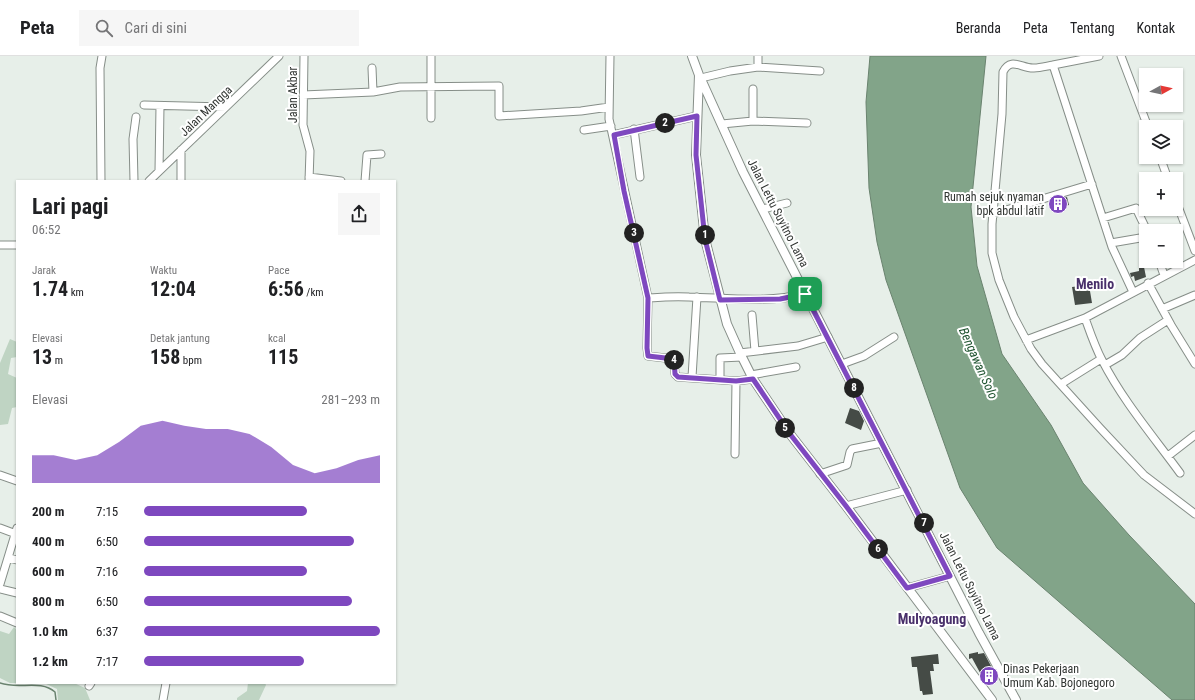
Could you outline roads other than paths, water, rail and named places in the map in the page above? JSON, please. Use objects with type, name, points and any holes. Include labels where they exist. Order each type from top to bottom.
[{"type":"main road","name":"Jalan Lettu Suyitno Lama","points":[[692,56],[710,99],[762,209],[979,633],[1016,700]]},
{"type":"main road","points":[[700,77],[696,155],[705,239],[727,324],[741,355],[752,377],[790,434],[992,700]]},
{"type":"main road","points":[[698,100],[701,95],[705,94],[710,99]]},
{"type":"street","points":[[101,180],[100,68],[102,56]]},
{"type":"street","name":"Jalan Mangga","points":[[150,180],[279,56]]},
{"type":"street","name":"Jalan Akbar","points":[[304,56],[303,125],[310,151],[309,179]]},
{"type":"street","points":[[431,56],[431,118]]},
{"type":"street","points":[[610,56],[609,107],[611,126],[648,298],[648,356],[674,359],[676,376],[736,381],[796,367]]},
{"type":"street","points":[[758,56],[758,67]]},
{"type":"street","points":[[1099,56],[1032,68],[1020,63],[1014,63],[1008,65],[1003,72],[1002,114],[993,214],[992,253],[994,266],[1014,317],[1026,340],[1042,364],[1136,468],[1195,514]]},
{"type":"street","points":[[1121,56],[1145,120]]},
{"type":"street","points":[[1053,65],[1111,243],[1133,292]]},
{"type":"street","points":[[700,77],[758,67],[820,71]]},
{"type":"street","points":[[372,68],[373,92]]},
{"type":"street","points":[[303,95],[373,92],[392,88],[499,86],[499,116],[582,111],[609,107]]},
{"type":"street","points":[[753,89],[753,121]]},
{"type":"street","points":[[144,105],[226,107]]},
{"type":"street","points":[[159,171],[160,106]]},
{"type":"street","points":[[614,135],[697,116]]},
{"type":"street","points":[[134,180],[132,139],[136,117]]},
{"type":"street","points":[[722,124],[753,121],[807,123]]},
{"type":"street","points":[[584,130],[611,126]]},
{"type":"street","points":[[634,130],[640,177]]},
{"type":"street","points":[[180,180],[181,150]]},
{"type":"street","points":[[365,180],[367,155],[381,154]]},
{"type":"street","points":[[309,179],[325,180]]},
{"type":"street","points":[[993,214],[1092,184]]},
{"type":"street","points":[[762,209],[787,203]]},
{"type":"street","points":[[1103,218],[1136,208],[1144,224]]},
{"type":"street","points":[[1182,216],[1195,251]]},
{"type":"street","points":[[1111,243],[1139,238]]},
{"type":"street","points":[[0,245],[16,245]]},
{"type":"street","points":[[1026,340],[1085,318],[1112,305],[1148,283],[1195,260]]},
{"type":"street","points":[[1162,268],[1164,275]]},
{"type":"street","points":[[1148,283],[1168,320],[1195,364]]},
{"type":"street","points":[[648,298],[697,297],[720,300],[780,299],[805,294]]},
{"type":"street","points":[[1162,309],[1195,295]]},
{"type":"street","points":[[692,377],[697,297]]},
{"type":"street","points":[[752,315],[755,351]]},
{"type":"street","points":[[1085,318],[1103,362],[1126,399],[1180,473]]},
{"type":"street","points":[[1061,384],[1103,362],[1122,356],[1140,338],[1168,320]]},
{"type":"street","points":[[720,379],[720,358],[755,351],[798,346],[828,337]]},
{"type":"street","points":[[842,364],[864,356],[894,337]]},
{"type":"street","points":[[735,454],[736,381]]},
{"type":"street","points":[[1168,456],[1195,435]]},
{"type":"street","points":[[820,474],[848,465],[850,452],[852,449],[882,443]]},
{"type":"street","points":[[0,475],[16,481]]},
{"type":"street","points":[[846,506],[907,490]]},
{"type":"street","points":[[0,528],[16,531],[5,561],[0,582]]},
{"type":"street","points":[[5,561],[16,560]]},
{"type":"street","points":[[907,588],[950,576]]},
{"type":"street","points":[[0,589],[16,593]]},
{"type":"street","points":[[0,616],[16,623]]},
{"type":"street","points":[[163,700],[166,684]]},
{"type":"water","name":"Bengawan Solo","points":[[870,56],[986,56],[971,207],[977,266],[1002,354],[1051,425],[1083,483],[1129,535],[1195,604],[1195,700],[1172,700],[997,548],[960,488],[886,280],[877,242],[869,188],[866,102]]},
{"type":"waterway","points":[[0,683],[14,686],[43,686],[55,692],[56,700]]},
{"type":"place","name":"Rumah sejuk nyaman bpk abdul latif","points":[[1058,204]]},
{"type":"place","name":"Dinas Pekerjaan Umum Kab. Bojonegoro","points":[[989,676]]},
{"type":"district","name":"Menilo","points":[[1095,284]]},
{"type":"district","name":"Mulyoagung","points":[[932,619]]}]
